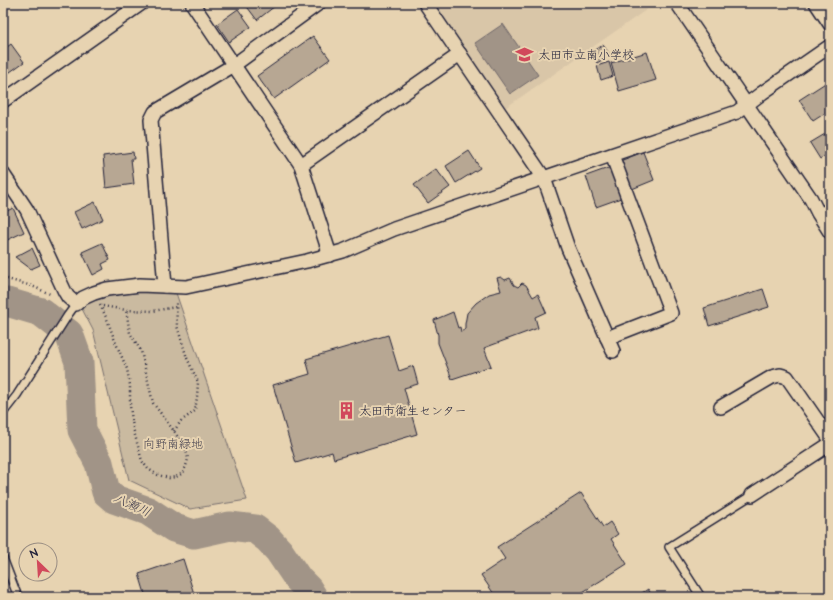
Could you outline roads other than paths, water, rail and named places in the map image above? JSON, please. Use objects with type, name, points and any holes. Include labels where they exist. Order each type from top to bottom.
[{"type":"street","points":[[3,101],[142,3]]},
{"type":"street","points":[[192,3],[300,165],[330,255]]},
{"type":"street","points":[[170,286],[150,120],[155,112],[234,64],[319,3]]},
{"type":"street","points":[[425,3],[544,178],[568,248],[613,351]]},
{"type":"street","points":[[677,3],[811,199],[830,232]]},
{"type":"street","points":[[816,3],[830,24]]},
{"type":"street","points":[[3,174],[27,210],[65,292],[76,304],[83,298],[107,289],[140,285],[186,287],[307,262],[343,251],[394,229],[737,112],[830,46]]},
{"type":"street","points":[[300,165],[460,54]]},
{"type":"street","points":[[607,338],[671,313],[612,155]]},
{"type":"street","points":[[721,407],[772,376],[780,375],[787,377],[830,439]]},
{"type":"street","points":[[752,495],[830,444]]},
{"type":"lane","points":[[818,213],[830,206]]},
{"type":"lane","points":[[3,412],[17,395],[76,304]]},
{"type":"lane","points":[[701,597],[669,547],[752,495]]},
{"type":"lane","points":[[3,558],[18,597]]},
{"type":"waterway","name":"八瀬川","points":[[3,302],[41,312],[69,334],[79,362],[82,430],[99,463],[106,492],[114,499],[148,511],[174,528],[194,534],[230,526],[255,529],[268,539],[279,551],[298,579],[308,589],[313,597]]},
{"type":"place","name":"太田市立南小学校","points":[[525,55]]},
{"type":"place","name":"太田市衛生センター","points":[[346,411]]},
{"type":"park label","name":"向野南緑地","points":[[173,444]]}]
